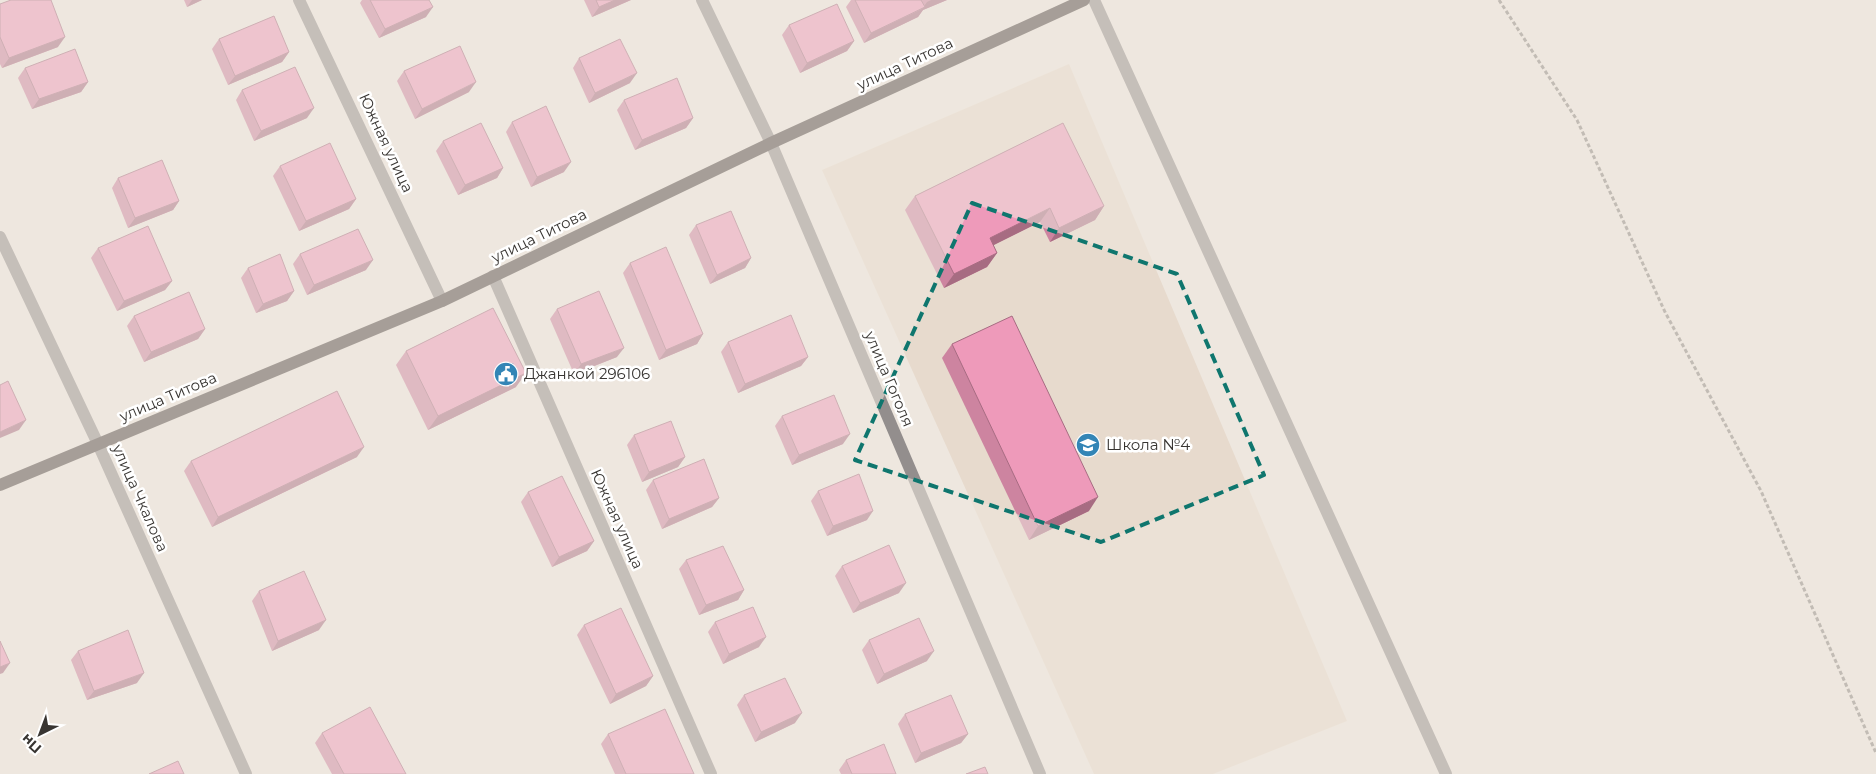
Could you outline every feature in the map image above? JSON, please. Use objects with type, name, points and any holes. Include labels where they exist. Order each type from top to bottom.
[{"type":"main road","name":"улица Титова","points":[[0,485],[442,301],[771,143],[1081,1]]},
{"type":"street","name":"Южная улица","points":[[300,0],[442,301]]},
{"type":"street","name":"улица Гоголя","points":[[702,0],[771,143],[1040,774]]},
{"type":"street","points":[[1094,0],[1446,774]]},
{"type":"street","name":"улица Чкалова","points":[[0,238],[98,444],[246,774]]},
{"type":"street","name":"Южная улица","points":[[493,276],[711,774]]},
{"type":"path","points":[[1499,0],[1577,120],[1665,312],[1761,490],[1876,753]]},
{"type":"highlighted area","points":[[972,203],[1177,274],[1264,475],[1101,542],[855,460]]},
{"type":"shaded area","name":"Школа №4","points":[[1069,64],[1347,721],[1213,774],[1094,774],[822,170]]},
{"type":"building","points":[[11,0],[51,0],[65,37],[9,58],[0,37],[0,4]]},
{"type":"building","points":[[370,0],[429,0],[433,7],[385,29]]},
{"type":"building","points":[[596,0],[615,0],[599,7]]},
{"type":"building","points":[[855,0],[921,0],[925,7],[871,33]]},
{"type":"building","points":[[837,4],[854,41],[807,63],[789,25]]},
{"type":"building","points":[[274,16],[289,52],[235,76],[219,39]]},
{"type":"building","points":[[620,39],[637,73],[595,93],[579,58]]},
{"type":"building","points":[[460,46],[476,82],[422,109],[404,71]]},
{"type":"building","points":[[75,49],[88,82],[39,99],[25,68]]},
{"type":"building","points":[[295,67],[314,108],[261,131],[242,90]]},
{"type":"building","points":[[677,78],[693,118],[642,140],[624,100]]},
{"type":"building","points":[[546,106],[571,162],[537,177],[512,122]]},
{"type":"building","points":[[481,123],[503,168],[465,185],[443,141]]},
{"type":"building","points":[[1063,123],[1104,206],[1059,228],[1050,208],[990,238],[997,253],[954,274],[915,196]]},
{"type":"building","points":[[330,143],[356,199],[306,221],[280,166]]},
{"type":"building","points":[[162,160],[179,201],[135,218],[118,178]]},
{"type":"building","points":[[731,211],[751,258],[717,275],[696,225]]},
{"type":"building","points":[[148,226],[172,281],[124,301],[98,248]]},
{"type":"building","points":[[358,229],[373,260],[314,285],[300,254]]},
{"type":"building","points":[[666,247],[703,334],[666,350],[630,263]]},
{"type":"building","points":[[280,254],[294,291],[263,304],[248,268]]},
{"type":"building","points":[[599,291],[624,348],[581,364],[557,309]]},
{"type":"building","points":[[189,292],[205,329],[151,352],[134,316]]},
{"type":"building","points":[[493,308],[526,373],[438,416],[406,351]]},
{"type":"building","points":[[791,315],[808,357],[745,384],[728,342]]},
{"type":"building","points":[[1012,316],[1098,497],[1038,526],[952,344]]},
{"type":"building","points":[[8,381],[26,420],[0,432],[0,385]]},
{"type":"building","points":[[337,391],[364,447],[218,517],[191,461]]},
{"type":"building","points":[[834,395],[850,434],[799,455],[782,416]]},
{"type":"building","points":[[671,421],[685,457],[649,472],[634,435]]},
{"type":"building","points":[[704,459],[719,498],[669,519],[653,480]]},
{"type":"building","points":[[859,474],[873,511],[833,526],[818,491]]},
{"type":"building","points":[[562,476],[594,541],[559,557],[528,492]]},
{"type":"building","points":[[889,545],[906,583],[860,603],[842,566]]},
{"type":"building","points":[[723,546],[744,590],[706,605],[686,560]]},
{"type":"building","points":[[304,571],[326,620],[278,641],[259,591]]},
{"type":"building","points":[[753,607],[766,637],[729,654],[715,622]]},
{"type":"building","points":[[621,608],[653,676],[616,694],[584,625]]},
{"type":"building","points":[[919,618],[934,651],[884,674],[869,640]]},
{"type":"building","points":[[128,630],[144,673],[94,691],[78,651]]},
{"type":"building","points":[[0,641],[10,663],[0,667]]},
{"type":"building","points":[[785,678],[802,713],[761,732],[744,695]]},
{"type":"building","points":[[951,695],[968,734],[921,753],[905,714]]},
{"type":"building","points":[[370,707],[406,774],[344,774],[322,733]]},
{"type":"building","points":[[665,709],[694,774],[626,774],[608,734]]},
{"type":"building","points":[[884,744],[896,774],[852,774],[846,760]]},
{"type":"building","points":[[178,761],[184,774],[149,774]]},
{"type":"building","points":[[985,767],[988,774],[966,774]]},
{"type":"place","name":"Джанкой 296106","points":[[506,374]]},
{"type":"place","name":"Школа №4","points":[[1088,445]]}]
